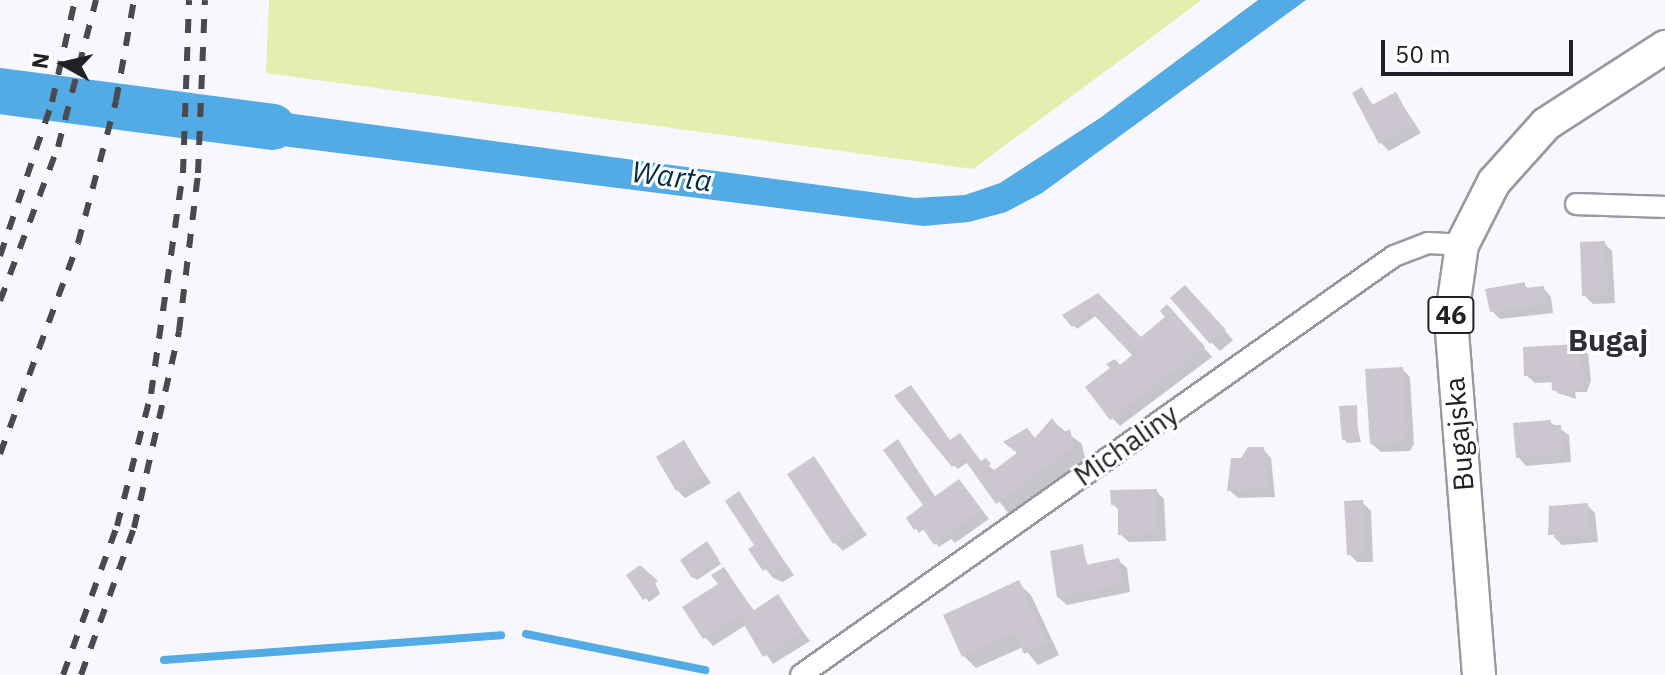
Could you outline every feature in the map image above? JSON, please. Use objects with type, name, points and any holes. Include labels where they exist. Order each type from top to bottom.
[{"type":"main road","name":"Bugajska","points":[[1479,675],[1453,384],[1453,282],[1462,245],[1494,182],[1546,124],[1665,47]]},
{"type":"street","points":[[1576,204],[1665,207]]},
{"type":"street","name":"Michaliny","points":[[801,675],[1394,256],[1428,243],[1462,245]]},
{"type":"green space","points":[[269,0],[1202,0],[973,169],[266,73]]},
{"type":"water","points":[[1258,0],[1306,0],[1042,193],[1006,212],[969,222],[923,226],[211,137],[213,103],[915,198],[965,195],[1000,183],[1100,118]]},
{"type":"water","points":[[0,79],[50,79],[41,116],[0,112]]},
{"type":"water","points":[[103,87],[108,90],[102,119],[80,118],[87,90]]},
{"type":"water","points":[[128,91],[177,98],[175,132],[121,126]]},
{"type":"building","points":[[1362,87],[1372,105],[1396,92],[1414,125],[1379,144],[1352,93]]},
{"type":"building","points":[[1605,241],[1608,295],[1582,296],[1580,242]]},
{"type":"building","points":[[1525,282],[1525,288],[1544,286],[1546,305],[1490,312],[1485,289]]},
{"type":"building","points":[[1185,285],[1226,330],[1210,344],[1170,298]]},
{"type":"building","points":[[1098,293],[1141,337],[1165,317],[1160,311],[1167,304],[1205,347],[1110,420],[1085,387],[1110,368],[1106,364],[1115,359],[1120,365],[1132,355],[1092,313],[1072,327],[1062,315]]},
{"type":"building","points":[[1580,344],[1584,389],[1572,389],[1573,397],[1552,390],[1551,374],[1524,376],[1523,347]]},
{"type":"building","points":[[1403,367],[1407,435],[1401,443],[1370,444],[1365,369]]},
{"type":"building","points":[[911,385],[950,440],[960,433],[981,461],[986,458],[991,464],[986,468],[990,473],[1017,453],[1003,442],[1027,428],[1035,438],[1052,418],[1063,433],[1070,429],[1074,447],[996,504],[964,459],[952,467],[894,396]]},
{"type":"building","points":[[1357,405],[1358,439],[1342,440],[1339,406]]},
{"type":"building","points":[[1551,420],[1551,425],[1561,425],[1564,454],[1516,458],[1513,423]]},
{"type":"building","points":[[898,439],[934,497],[959,479],[982,510],[934,545],[921,526],[914,530],[906,518],[923,505],[883,450]]},
{"type":"building","points":[[684,440],[704,474],[676,491],[656,457]]},
{"type":"building","points":[[1248,447],[1264,447],[1268,489],[1227,491],[1231,458],[1241,458]]},
{"type":"building","points":[[814,456],[860,526],[833,544],[787,474]]},
{"type":"building","points":[[1157,489],[1158,534],[1118,535],[1118,504],[1111,505],[1110,490]]},
{"type":"building","points":[[739,491],[787,566],[773,575],[769,567],[763,571],[748,549],[754,545],[725,501]]},
{"type":"building","points":[[1363,500],[1366,554],[1347,555],[1344,501]]},
{"type":"building","points":[[1588,503],[1591,534],[1548,535],[1549,506]]},
{"type":"building","points":[[707,541],[719,560],[692,578],[680,560]]},
{"type":"building","points":[[1083,544],[1086,565],[1119,558],[1123,584],[1057,598],[1050,551]]},
{"type":"building","points":[[640,565],[658,581],[653,584],[658,590],[643,600],[626,575]]},
{"type":"building","points":[[724,567],[753,611],[778,594],[803,632],[763,657],[739,616],[703,639],[682,607],[718,584],[711,575]]},
{"type":"building","points":[[1019,580],[1048,643],[1024,654],[1015,633],[962,657],[943,615]]},
{"type":"waterway","name":"Warta","points":[[0,91],[273,127]]},
{"type":"waterway","points":[[526,634],[705,670]]},
{"type":"waterway","points":[[164,660],[501,635]]},
{"type":"railway","points":[[0,256],[52,102],[75,0]]},
{"type":"railway","points":[[0,301],[58,147],[96,0]]},
{"type":"railway","points":[[0,454],[78,243],[116,101],[134,0]]},
{"type":"railway","points":[[63,675],[117,526],[151,394],[183,173],[189,0]]},
{"type":"railway","points":[[81,675],[134,528],[179,331],[198,173],[205,0]]},
{"type":"district","name":"Bugaj","points":[[1608,340]]}]
